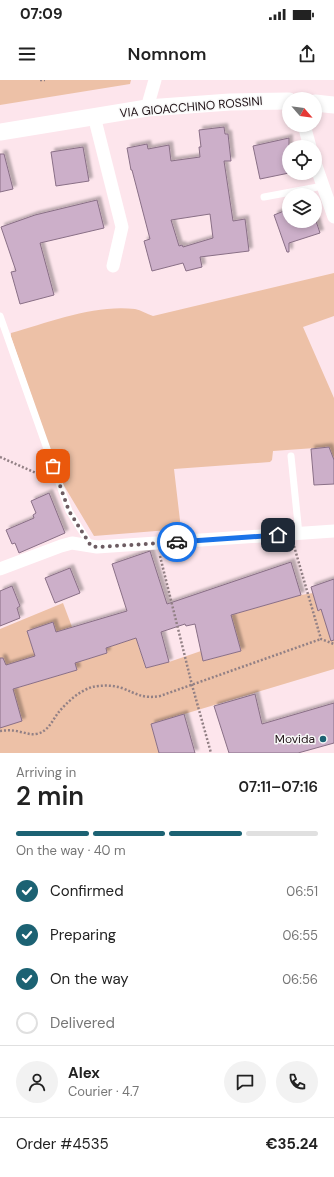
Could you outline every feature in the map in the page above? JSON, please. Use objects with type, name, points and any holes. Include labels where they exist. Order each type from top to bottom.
[{"type":"street","points":[[147,108],[155,80]]},
{"type":"street","name":"VIA GIOACCHINO ROSSINI","points":[[0,132],[147,108],[282,100]]},
{"type":"street","points":[[322,104],[334,105]]},
{"type":"street","points":[[94,116],[122,228],[113,266]]},
{"type":"street","points":[[321,180],[334,217]]},
{"type":"street","points":[[0,569],[72,543],[98,547],[334,531]]},
{"type":"lane","points":[[264,197],[323,186]]},
{"type":"lane","points":[[0,316],[69,511],[91,546]]},
{"type":"lane","points":[[291,456],[295,534]]},
{"type":"path","points":[[40,80],[45,80]]},
{"type":"path","points":[[0,456],[35,471],[61,488]]},
{"type":"path","points":[[295,534],[321,639]]},
{"type":"path","points":[[157,542],[192,685],[211,753]]},
{"type":"path","points":[[0,731],[36,734],[43,731],[49,727],[67,703],[82,691],[91,688],[105,685],[114,686],[143,697],[151,698],[321,639],[334,644]]},
{"type":"shaded area","points":[[0,80],[131,80],[130,84],[0,105]]},
{"type":"shaded area","points":[[334,273],[334,316],[303,327],[334,398],[334,460],[329,447],[273,451],[272,460],[270,462],[174,469],[181,529],[94,536],[60,479],[11,337],[11,333],[57,319],[89,311],[105,309],[135,309],[153,316]]},
{"type":"shaded area","points":[[313,593],[318,610],[321,609],[334,621],[334,669],[151,724],[159,753],[0,753],[0,728],[13,689],[77,670],[75,663],[107,653],[106,648],[145,635],[138,645],[146,668],[201,651],[204,661],[241,651],[231,615]]},
{"type":"shaded area","points":[[63,603],[72,627],[65,629],[62,651],[53,622],[27,631],[35,656],[0,667],[0,629]]},
{"type":"building","points":[[224,127],[225,134],[228,134],[231,161],[224,161],[233,221],[245,219],[249,251],[200,257],[202,267],[186,271],[183,263],[152,271],[144,241],[150,239],[131,170],[127,148],[147,144],[148,149],[169,145],[171,161],[200,157],[199,147],[201,147],[199,130]],"holes":[[[210,214],[213,238],[183,247],[182,245],[179,246],[171,220]]]},
{"type":"building","points":[[289,138],[289,140],[282,140],[282,174],[260,179],[253,146]]},
{"type":"building","points":[[83,147],[89,181],[56,186],[51,152]]},
{"type":"building","points":[[0,154],[4,154],[13,189],[0,192]]},
{"type":"building","points":[[97,200],[104,228],[40,243],[54,295],[20,304],[11,272],[16,271],[1,227],[35,215]]},
{"type":"building","points":[[282,212],[282,228],[318,228],[320,233],[289,243],[289,252],[287,252],[274,215]]},
{"type":"building","points":[[329,447],[334,460],[334,484],[314,485],[311,449]]},
{"type":"building","points":[[49,493],[65,533],[19,553],[15,543],[12,544],[6,530],[34,518],[33,515],[36,513],[31,501]]},
{"type":"building","points":[[150,551],[167,604],[291,562],[301,595],[231,615],[241,651],[203,661],[195,624],[186,626],[185,624],[161,632],[169,662],[146,668],[136,638],[106,648],[107,653],[75,663],[77,670],[13,689],[22,721],[0,728],[0,658],[3,658],[6,665],[35,656],[27,631],[53,622],[56,632],[127,611],[112,564]]},
{"type":"building","points":[[70,568],[80,593],[55,603],[45,578]]},
{"type":"building","points":[[334,579],[334,640],[331,641],[321,609],[318,611],[311,587]]},
{"type":"building","points":[[12,586],[20,606],[17,608],[20,618],[0,626],[0,591]]},
{"type":"building","points":[[255,694],[262,724],[334,703],[334,743],[298,753],[229,753],[214,706]]},
{"type":"building","points":[[184,714],[195,753],[159,753],[151,724]]},
{"type":"way so far","points":[[53,466],[69,511],[91,546],[98,547],[157,542],[177,542]]},
{"type":"place","name":"Movida","points":[[323,739]]},
{"type":"route","points":[[177,542],[278,535]]}]
